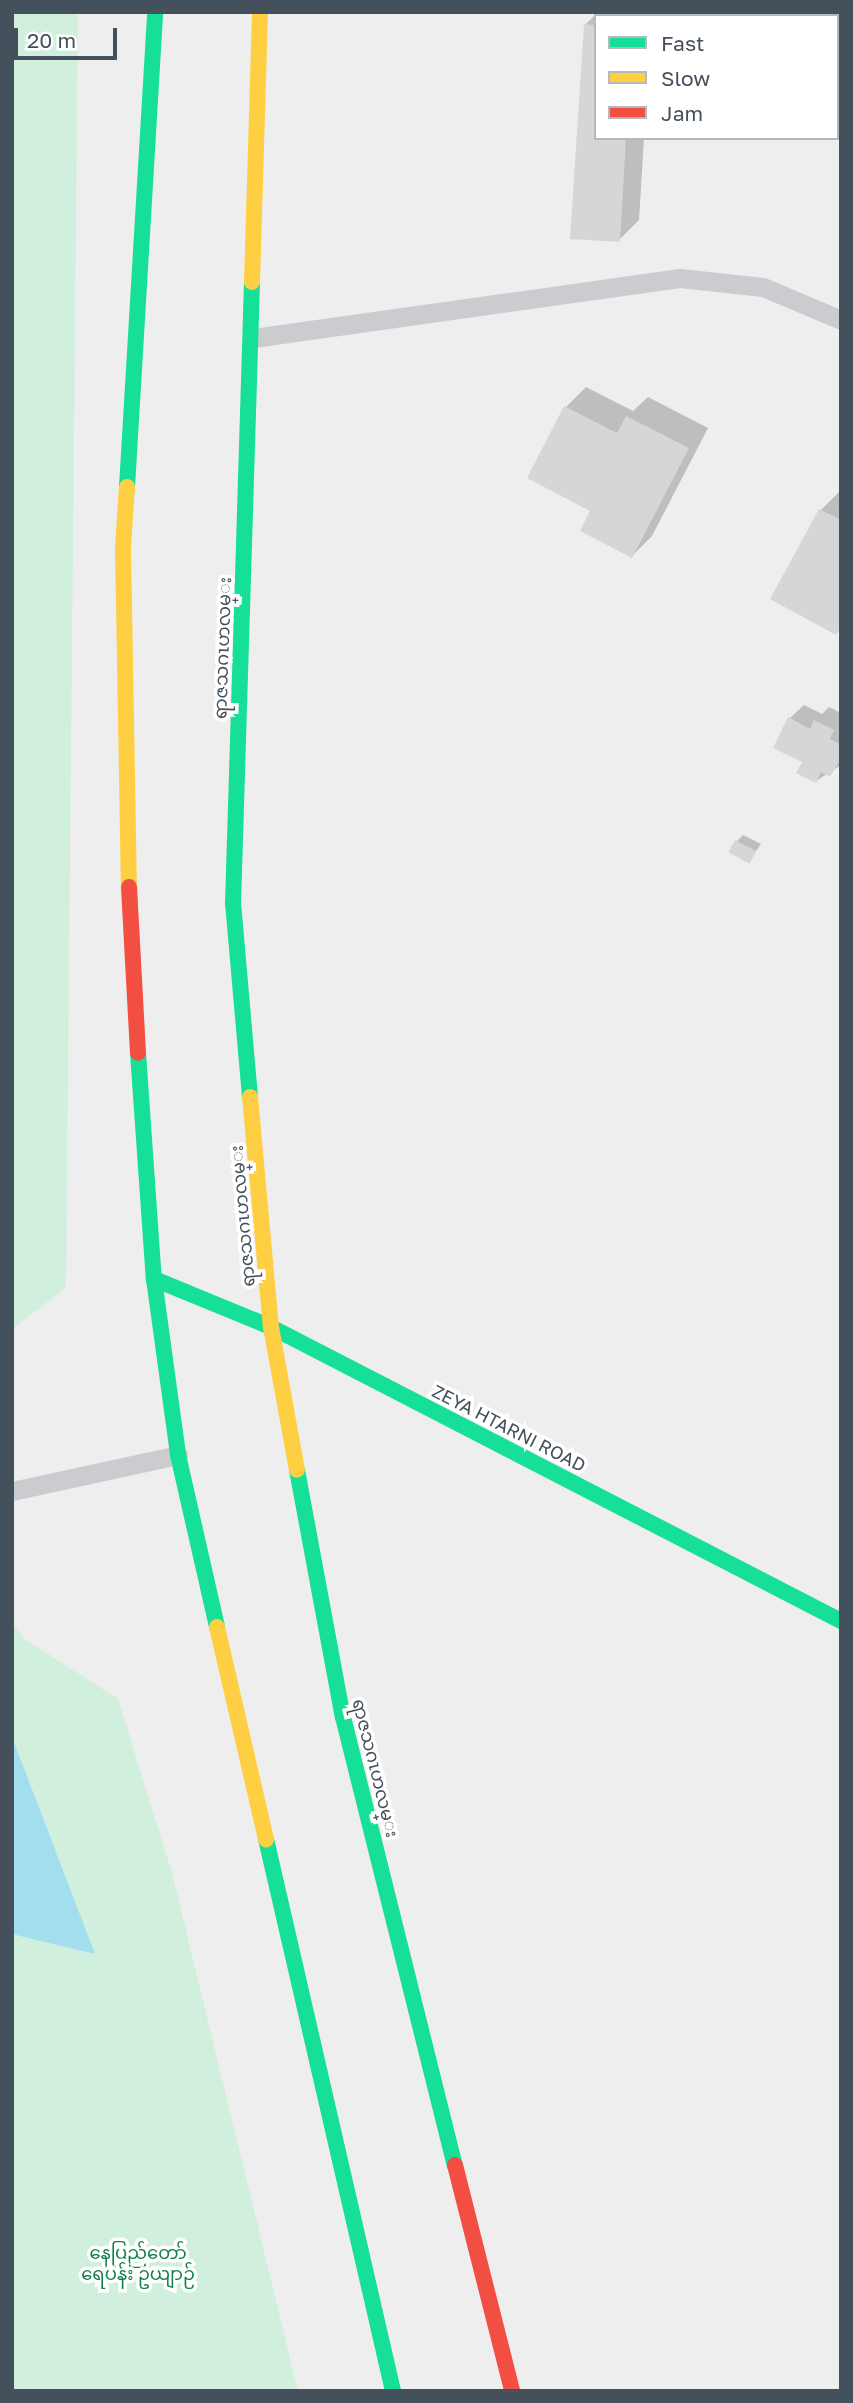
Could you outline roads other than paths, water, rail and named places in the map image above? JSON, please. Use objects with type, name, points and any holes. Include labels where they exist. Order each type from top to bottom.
[{"type":"main road","points":[[155,12],[124,548],[129,916],[154,1279],[178,1455],[393,2391]]},
{"type":"main road","name":"ရာဇသဂၤဟလမ္း","points":[[260,12],[253,338],[233,904],[271,1327],[343,1717],[512,2391]]},
{"type":"main road","name":"ZEYA HTARNI ROAD","points":[[154,1279],[271,1327],[841,1621]]},
{"type":"lane","points":[[253,338],[680,278],[764,288],[841,320]]},
{"type":"lane","points":[[12,1491],[178,1455]]},
{"type":"water","points":[[12,1737],[95,1954],[12,1934]]},
{"type":"park label","name":"နေပြည်တော် ရေပန်း ဥယျာဉ်","points":[[138,2263]]}]
